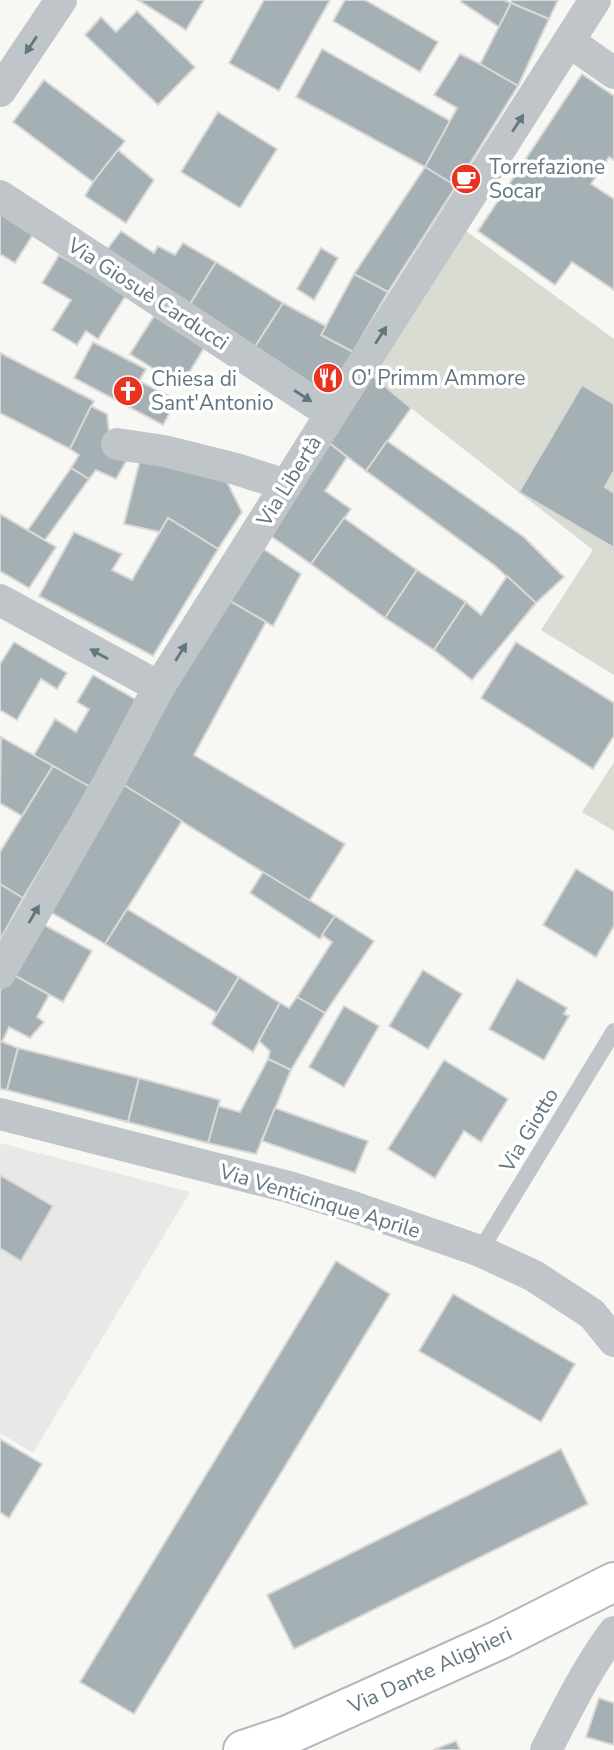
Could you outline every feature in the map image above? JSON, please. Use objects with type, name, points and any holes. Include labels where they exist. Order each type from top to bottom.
[{"type":"main road","name":"Via Dante Alighieri","points":[[243,1750],[288,1735],[499,1640],[614,1582]]},
{"type":"street","points":[[0,91],[61,0]]},
{"type":"street","name":"Via Libertà","points":[[0,973],[110,780],[159,687],[595,0]]},
{"type":"street","points":[[570,42],[614,73]]},
{"type":"street","name":"Via Giosuè Carducci","points":[[0,196],[331,414]]},
{"type":"street","points":[[117,444],[164,451],[286,485]]},
{"type":"street","points":[[0,600],[159,687]]},
{"type":"street","name":"Via Venticinque Aprile","points":[[0,1114],[289,1187],[480,1251],[534,1276],[592,1314],[614,1341]]},
{"type":"street","points":[[546,1750],[585,1678],[614,1632]]},
{"type":"lane","name":"Via Giotto","points":[[480,1251],[614,1031]]},
{"type":"shaded area","points":[[462,228],[614,339],[614,675],[541,630],[593,550],[368,372]]},
{"type":"shaded area","points":[[614,762],[614,831],[582,812]]},
{"type":"shaded area","points":[[0,1143],[190,1192],[33,1453],[0,1433]]},
{"type":"building","points":[[138,0],[204,0],[186,30]]},
{"type":"building","points":[[264,0],[330,0],[279,91],[229,63]]},
{"type":"building","points":[[345,0],[365,0],[438,42],[420,72],[333,21]]},
{"type":"building","points":[[504,0],[511,3],[499,27],[461,2]]},
{"type":"building","points":[[512,0],[558,0],[549,19],[511,3]]},
{"type":"building","points":[[511,3],[549,19],[518,86],[480,64]]},
{"type":"building","points":[[137,11],[195,67],[158,105],[85,35],[101,17],[116,32]]},
{"type":"building","points":[[322,49],[450,121],[425,167],[296,97]]},
{"type":"building","points":[[460,54],[518,86],[456,186],[425,167],[457,108],[434,95]]},
{"type":"building","points":[[582,74],[614,96],[614,160],[609,157],[591,184],[614,199],[614,290],[572,262],[555,285],[478,231]]},
{"type":"building","points":[[44,80],[125,141],[93,182],[13,122]]},
{"type":"building","points":[[218,112],[277,149],[240,208],[181,172]]},
{"type":"building","points":[[118,150],[154,180],[126,223],[85,196]]},
{"type":"building","points":[[425,167],[456,186],[388,292],[354,274]]},
{"type":"building","points":[[0,211],[34,233],[15,263],[0,254]]},
{"type":"building","points":[[121,231],[154,253],[158,246],[175,255],[183,243],[216,262],[187,309],[105,252]]},
{"type":"building","points":[[321,248],[338,258],[314,300],[297,289]]},
{"type":"building","points":[[59,255],[126,295],[98,339],[86,331],[77,345],[52,330],[71,300],[42,283]]},
{"type":"building","points":[[216,262],[283,303],[253,350],[187,309]]},
{"type":"building","points":[[354,274],[388,292],[353,352],[321,335]]},
{"type":"building","points":[[283,303],[326,326],[321,335],[353,352],[329,395],[253,350]]},
{"type":"building","points":[[154,316],[204,348],[181,386],[130,354]]},
{"type":"building","name":"Chiesa di Sant'Antonio","points":[[93,342],[146,369],[139,381],[177,400],[163,425],[74,378]]},
{"type":"building","points":[[0,353],[94,401],[70,449],[0,413]]},
{"type":"building","points":[[368,372],[411,408],[366,471],[324,439]]},
{"type":"building","points":[[582,385],[614,404],[614,471],[605,487],[614,493],[614,548],[519,492]]},
{"type":"building","points":[[91,406],[107,414],[111,450],[129,456],[116,479],[96,470],[89,479],[71,468],[79,455],[70,449]]},
{"type":"building","points":[[324,439],[347,457],[325,491],[351,509],[311,564],[265,532]]},
{"type":"building","points":[[387,441],[524,537],[564,577],[536,603],[494,565],[366,471]]},
{"type":"building","points":[[140,460],[225,478],[242,512],[218,549],[168,518],[160,532],[124,524]]},
{"type":"building","points":[[71,468],[89,479],[45,540],[28,530]]},
{"type":"building","points":[[0,514],[56,547],[29,588],[0,571]]},
{"type":"building","points":[[168,518],[218,549],[153,656],[39,596],[74,532],[122,554],[112,570],[132,580]]},
{"type":"building","points":[[344,518],[417,570],[385,618],[311,564]]},
{"type":"building","points":[[256,544],[301,574],[273,626],[223,597]]},
{"type":"building","points":[[417,570],[466,602],[434,650],[385,618]]},
{"type":"building","points":[[507,576],[536,603],[472,680],[434,650],[466,602],[481,615]]},
{"type":"building","points":[[223,597],[266,622],[194,755],[345,844],[309,901],[119,782]]},
{"type":"building","points":[[14,642],[67,673],[57,689],[41,679],[17,720],[0,710],[0,664]]},
{"type":"building","points":[[516,642],[614,703],[614,736],[593,769],[481,698]]},
{"type":"building","points":[[93,675],[140,702],[90,787],[34,755],[55,719],[76,732],[89,709],[77,702]]},
{"type":"building","points":[[1,737],[53,766],[22,816],[0,803]]},
{"type":"building","points":[[53,766],[90,787],[23,898],[0,884],[0,852]]},
{"type":"building","points":[[119,782],[182,821],[105,944],[47,910]]},
{"type":"building","points":[[576,869],[614,892],[614,926],[596,957],[543,925]]},
{"type":"building","points":[[263,872],[335,916],[320,939],[250,893]]},
{"type":"building","points":[[0,884],[23,898],[1,938],[0,937]]},
{"type":"building","points":[[127,909],[239,977],[217,1013],[105,944]]},
{"type":"building","points":[[335,916],[374,941],[325,1013],[297,997],[332,942],[322,935]]},
{"type":"building","points":[[39,922],[92,951],[63,1002],[10,973]]},
{"type":"building","points":[[423,970],[462,994],[428,1049],[389,1026]]},
{"type":"building","points":[[10,973],[49,995],[37,1017],[44,1022],[30,1038],[9,1027],[2,1042],[0,991]]},
{"type":"building","points":[[239,977],[280,1003],[253,1052],[211,1024]]},
{"type":"building","points":[[517,979],[567,1008],[564,1014],[569,1016],[544,1060],[489,1029]]},
{"type":"building","points":[[297,997],[325,1013],[291,1070],[268,1059],[270,1051],[259,1041],[280,1003],[289,1008]]},
{"type":"building","points":[[344,1006],[379,1026],[344,1087],[309,1067]]},
{"type":"building","points":[[0,1041],[18,1048],[7,1090],[0,1089]]},
{"type":"building","points":[[18,1048],[139,1078],[128,1122],[7,1090]]},
{"type":"building","points":[[268,1059],[291,1070],[256,1154],[208,1143],[218,1106],[240,1112]]},
{"type":"building","points":[[444,1060],[508,1099],[481,1142],[464,1131],[435,1178],[388,1149]]},
{"type":"building","points":[[139,1078],[220,1100],[208,1143],[128,1122]]},
{"type":"building","points":[[275,1108],[368,1141],[355,1173],[262,1141]]},
{"type":"building","points":[[0,1175],[53,1206],[21,1261],[0,1248]]},
{"type":"building","points":[[336,1261],[390,1294],[134,1714],[80,1682]]},
{"type":"building","points":[[453,1294],[575,1364],[541,1422],[419,1351]]},
{"type":"building","points":[[0,1439],[42,1464],[9,1518],[0,1512]]},
{"type":"building","points":[[561,1449],[588,1504],[294,1649],[267,1595]]},
{"type":"building","points":[[599,1698],[614,1703],[614,1745],[586,1737]]},
{"type":"building","points":[[456,1741],[460,1750],[433,1750]]},
{"type":"place","name":"Torrefazione Socar","points":[[466,179]]},
{"type":"place","name":"O' Primm Ammore","points":[[328,378]]},
{"type":"place","name":"Chiesa di Sant'Antonio","points":[[128,391]]}]
